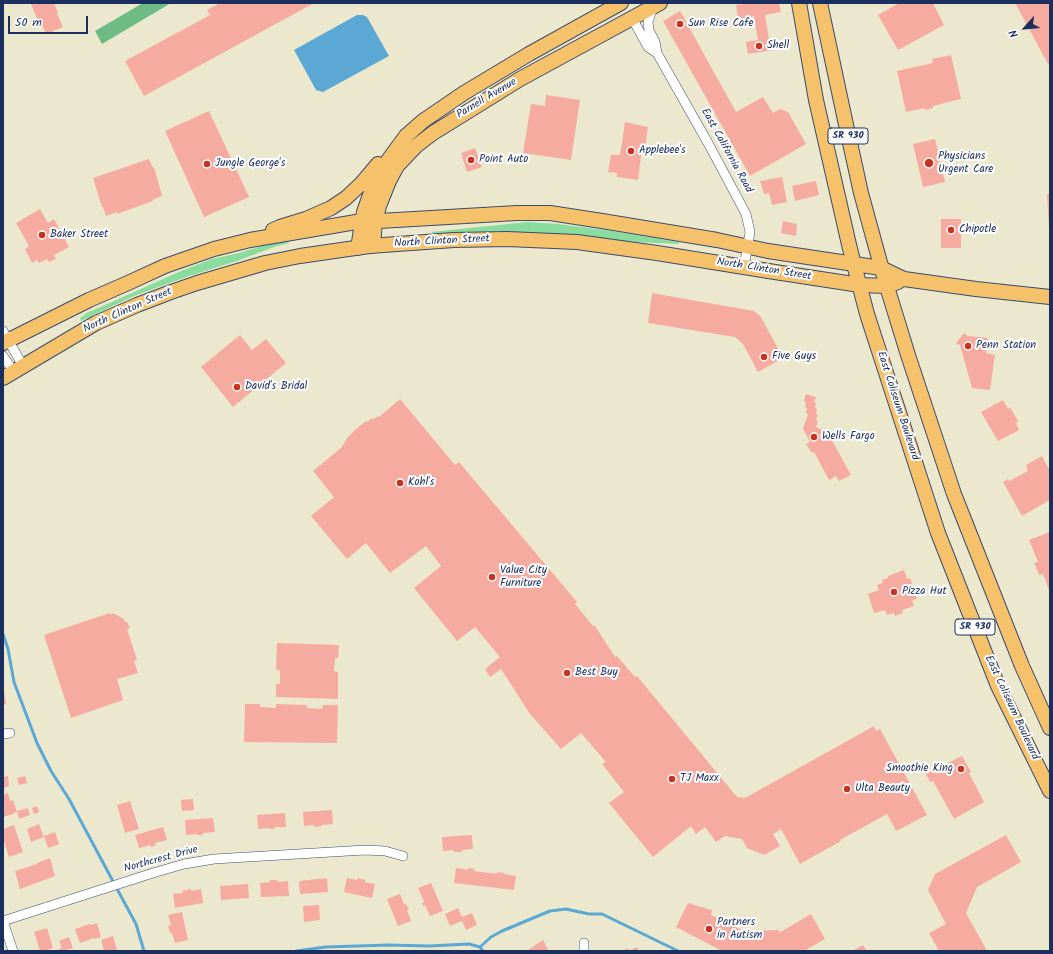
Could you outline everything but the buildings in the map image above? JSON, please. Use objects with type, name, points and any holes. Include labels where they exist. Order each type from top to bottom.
[{"type":"main road","name":"Parnell Avenue","points":[[373,246],[369,222],[369,198],[384,166],[406,136],[423,121],[464,93],[529,54],[621,3]]},
{"type":"main road","name":"East Coliseum Boulevard","points":[[799,3],[816,100],[867,314],[938,533],[998,686],[1050,791]]},
{"type":"main road","name":"SR 930","points":[[820,3],[858,178],[886,286],[954,494],[1020,659],[1050,728]]},
{"type":"main road","name":"Parnell Avenue","points":[[358,248],[369,222],[379,206],[388,181],[397,166],[416,146],[433,133],[520,79],[656,5]]},
{"type":"main road","points":[[250,240],[280,227],[306,219],[331,208],[346,198],[362,183],[389,150],[406,136]]},
{"type":"main road","name":"North Clinton Street","points":[[5,338],[165,266],[214,249],[250,240],[369,222],[517,213],[550,213],[717,240],[747,247],[881,268],[904,279],[1050,298]]},
{"type":"main road","name":"North Clinton Street","points":[[14,372],[96,323],[137,305],[197,283],[265,263],[300,256],[373,246],[454,240],[547,240],[577,242],[707,260],[744,268],[860,285],[886,286],[904,279]]},
{"type":"street","name":"East California Road","points":[[656,5],[648,22],[649,30],[655,42],[657,53],[746,214],[750,232],[744,268]]},
{"type":"street","name":"East California Road","points":[[632,18],[648,47],[657,53]]},
{"type":"street","points":[[5,338],[14,372]]},
{"type":"street","points":[[3,356],[14,372]]},
{"type":"street","name":"Northcrest Drive","points":[[3,921],[184,864],[214,859],[365,850],[385,851],[403,856]]},
{"type":"street","points":[[3,921],[13,951]]},
{"type":"green space","points":[[143,3],[171,3],[102,44],[95,31]]},
{"type":"green space","points":[[527,222],[558,224],[612,231],[679,242],[679,244],[602,239],[433,235],[432,232]]},
{"type":"green space","points":[[288,240],[289,243],[134,296],[81,321],[80,318],[87,313],[181,271],[212,259]]},
{"type":"water","points":[[357,15],[367,17],[389,56],[323,92],[316,90],[294,50]]},
{"type":"waterway","points":[[3,634],[8,649],[14,682],[37,743],[51,771],[69,799],[136,924],[144,951]]},
{"type":"waterway","points":[[480,947],[491,937],[502,931],[550,911],[566,909],[589,914],[602,914],[678,951]]},
{"type":"waterway","points":[[296,951],[326,947],[469,944],[480,947],[483,951]]},
{"type":"place","name":"Sun Rise Cafe","points":[[680,24]]},
{"type":"place","name":"Shell","points":[[759,46]]},
{"type":"place","name":"Applebee's","points":[[631,151]]},
{"type":"place","name":"Point Auto","points":[[471,160]]},
{"type":"place","name":"Physicians Urgent Care","points":[[929,163]]},
{"type":"place","name":"Jungle George's","points":[[207,164]]},
{"type":"place","name":"Chipotle","points":[[951,230]]},
{"type":"place","name":"Baker Street","points":[[42,235]]},
{"type":"place","name":"Penn Station","points":[[968,346]]},
{"type":"place","name":"Five Guys","points":[[764,357]]},
{"type":"place","name":"David's Bridal","points":[[237,387]]},
{"type":"place","name":"Wells Fargo","points":[[814,437]]},
{"type":"place","name":"Kohl's","points":[[400,483]]},
{"type":"place","name":"Value City Furniture","points":[[492,577]]},
{"type":"place","name":"Pizza Hut","points":[[894,592]]},
{"type":"place","name":"Best Buy","points":[[567,673]]},
{"type":"place","name":"Smoothie King","points":[[961,769]]},
{"type":"place","name":"TJ Maxx","points":[[672,779]]},
{"type":"place","name":"Ulta Beauty","points":[[847,789]]},
{"type":"place","name":"Partners in Autism","points":[[709,929]]}]
